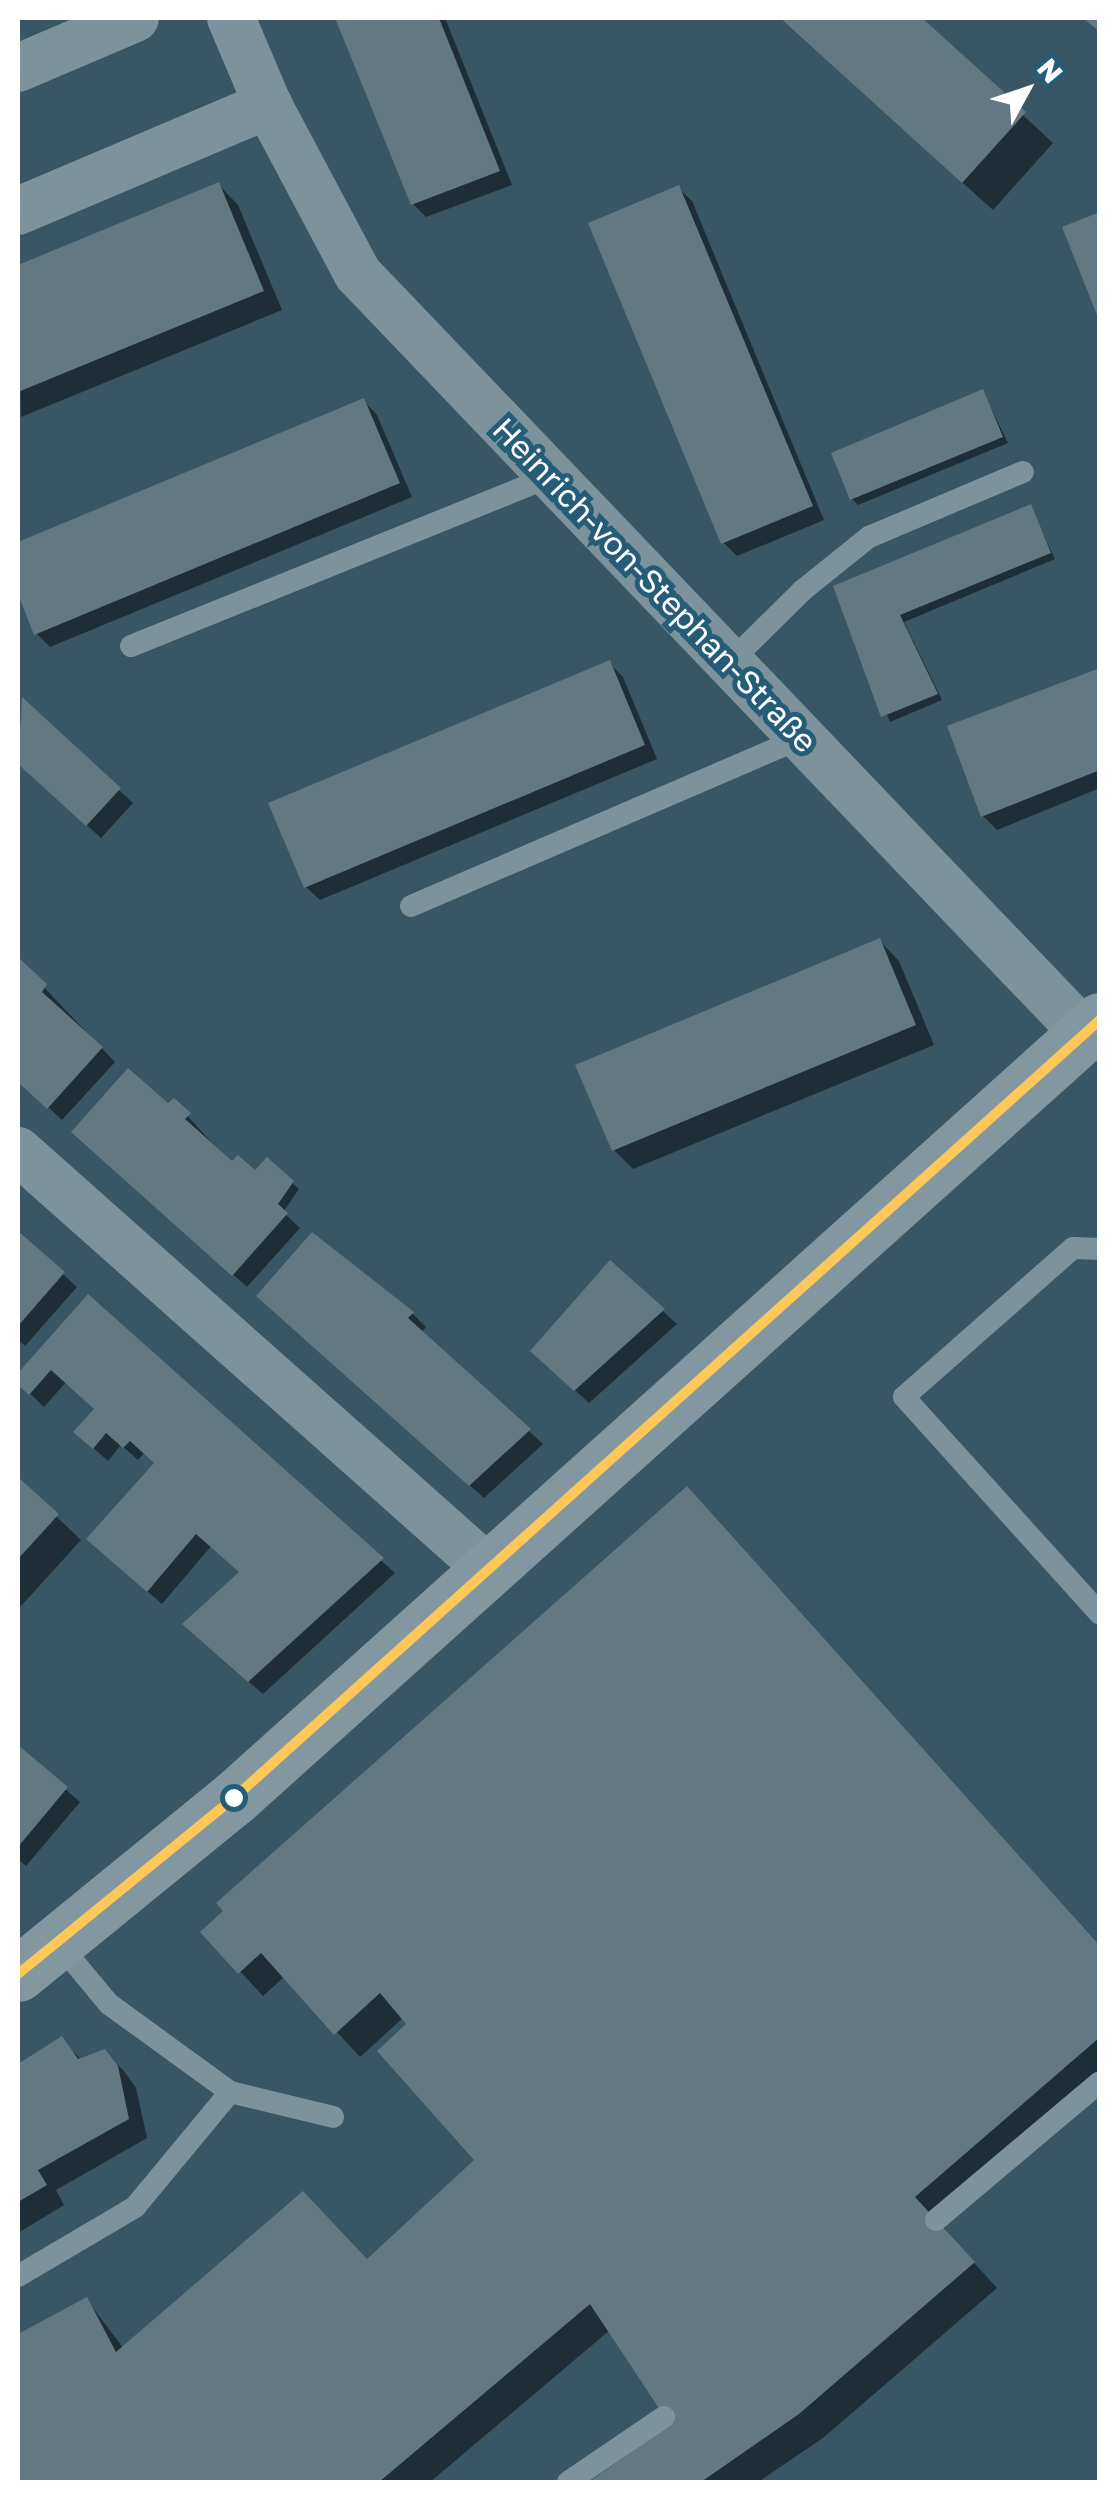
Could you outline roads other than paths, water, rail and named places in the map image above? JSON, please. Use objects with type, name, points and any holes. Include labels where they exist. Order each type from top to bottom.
[{"type":"street","points":[[18,68],[135,18]]},
{"type":"street","name":"Heinrich-von-Stephan-Straße","points":[[231,18],[268,105],[358,274],[802,738],[1092,1027]]},
{"type":"street","points":[[18,210],[268,105]]},
{"type":"street","points":[[32,1955],[234,1798],[485,1566],[1092,1027]]},
{"type":"street","points":[[18,1151],[485,1566]]},
{"type":"lane","points":[[730,662],[803,590],[869,537],[1023,472]]},
{"type":"lane","points":[[130,646],[551,476]]},
{"type":"lane","points":[[410,906],[802,738]]},
{"type":"lane","points":[[1100,1249],[1073,1248],[904,1397],[1100,1614]]},
{"type":"lane","points":[[32,1955],[109,2004],[230,2092],[333,2117]]},
{"type":"lane","points":[[936,2220],[1100,2082]]},
{"type":"lane","points":[[18,2276],[135,2207],[230,2092]]},
{"type":"lane","points":[[568,2482],[664,2417]]}]
